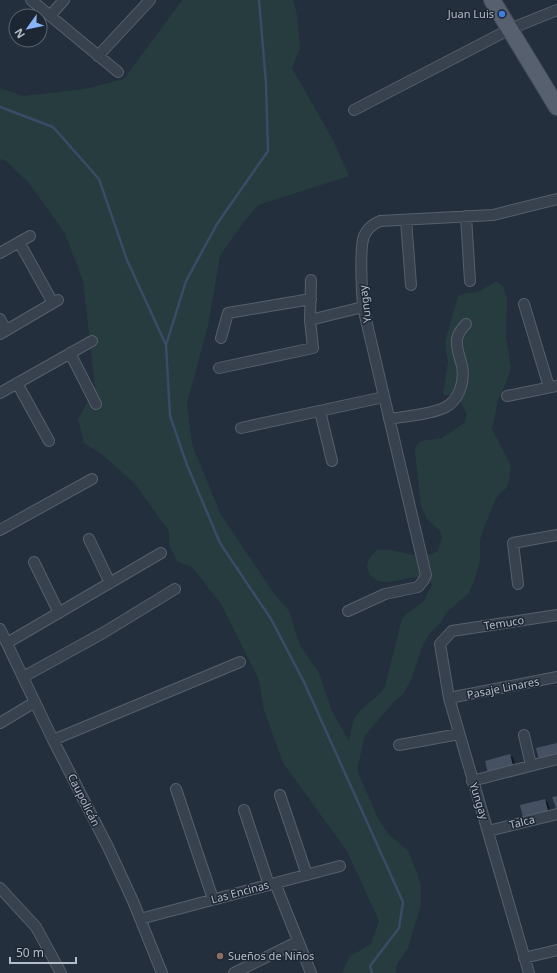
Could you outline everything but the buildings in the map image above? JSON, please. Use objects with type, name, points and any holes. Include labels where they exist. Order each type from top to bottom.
[{"type":"main road","points":[[492,0],[555,99]]},
{"type":"street","points":[[31,0],[118,72]]},
{"type":"street","points":[[50,16],[64,0]]},
{"type":"street","points":[[98,56],[150,0]]},
{"type":"street","points":[[354,110],[510,30],[557,10]]},
{"type":"street","name":"Yungay","points":[[348,611],[385,594],[418,587],[425,578],[424,568],[363,307],[362,277],[365,235],[370,227],[380,221],[493,215],[557,200]]},
{"type":"street","points":[[466,216],[470,281]]},
{"type":"street","points":[[406,220],[411,285]]},
{"type":"street","points":[[0,253],[30,236]]},
{"type":"street","points":[[0,319],[3,332],[56,302],[19,242]]},
{"type":"street","points":[[219,368],[313,348],[310,320],[311,280]]},
{"type":"street","points":[[221,338],[228,313],[311,299]]},
{"type":"street","points":[[507,396],[553,387],[524,304]]},
{"type":"street","points":[[310,320],[363,307]]},
{"type":"street","points":[[389,419],[444,408],[459,394],[462,380],[462,367],[457,352],[457,339],[460,331],[466,324]]},
{"type":"street","points":[[0,393],[92,341]]},
{"type":"street","points":[[70,353],[96,404]]},
{"type":"street","points":[[17,384],[49,442]]},
{"type":"street","points":[[241,428],[384,397]]},
{"type":"street","points":[[320,411],[332,461]]},
{"type":"street","points":[[0,530],[92,479]]},
{"type":"street","points":[[518,584],[513,543],[557,535]]},
{"type":"street","points":[[89,539],[110,583]]},
{"type":"street","points":[[7,643],[161,553]]},
{"type":"street","points":[[34,562],[59,613]]},
{"type":"street","points":[[23,677],[103,633],[175,589]]},
{"type":"street","name":"Temuco","points":[[452,632],[557,615]]},
{"type":"street","name":"Caupolicán","points":[[0,629],[53,740],[108,847],[162,973]]},
{"type":"street","name":"Yungay","points":[[452,632],[440,644],[449,698],[528,973]]},
{"type":"street","points":[[53,740],[240,662]]},
{"type":"street","name":"Pasaje Linares","points":[[449,698],[557,677]]},
{"type":"street","points":[[0,723],[35,702]]},
{"type":"street","points":[[399,745],[459,734]]},
{"type":"street","points":[[524,735],[531,766]]},
{"type":"street","points":[[472,781],[557,759]]},
{"type":"street","points":[[176,789],[213,899]]},
{"type":"street","points":[[280,794],[307,875]]},
{"type":"street","points":[[244,810],[272,884],[311,973]]},
{"type":"street","name":"Talca","points":[[488,831],[557,814]]},
{"type":"street","name":"Las Encinas","points":[[140,919],[340,866]]},
{"type":"street","points":[[0,888],[36,927],[61,973]]},
{"type":"street","points":[[234,973],[297,942]]},
{"type":"street","points":[[524,958],[557,950]]},
{"type":"green space","points":[[182,0],[293,0],[297,15],[300,48],[292,68],[334,142],[349,176],[258,205],[240,227],[220,256],[208,326],[187,403],[192,444],[220,513],[273,592],[289,611],[300,645],[319,673],[332,711],[349,741],[354,719],[363,708],[382,691],[385,686],[402,619],[406,614],[423,602],[432,585],[424,578],[420,577],[391,582],[378,581],[372,577],[368,571],[367,565],[377,550],[391,550],[418,556],[432,554],[438,551],[442,537],[440,531],[426,518],[421,505],[415,452],[416,446],[421,441],[442,438],[465,422],[467,415],[459,400],[452,396],[443,395],[448,362],[445,342],[458,296],[480,291],[497,282],[503,286],[507,299],[506,337],[511,367],[507,381],[498,400],[492,429],[511,466],[509,481],[506,488],[496,498],[482,533],[480,540],[480,561],[474,582],[468,594],[447,612],[440,623],[430,633],[423,645],[411,680],[404,693],[394,702],[365,735],[357,770],[378,818],[389,835],[408,850],[421,884],[421,905],[408,948],[396,966],[396,973],[342,973],[349,957],[371,944],[379,921],[347,851],[283,763],[264,710],[259,680],[221,604],[193,568],[177,561],[169,544],[169,531],[134,483],[103,455],[84,443],[78,419],[95,388],[83,280],[64,232],[29,183],[6,161],[0,159],[0,88],[23,96],[85,89],[124,79]]},
{"type":"waterway","points":[[259,0],[266,83],[268,151],[217,224],[186,281],[166,345],[170,416],[187,465],[220,543],[271,619],[304,682],[403,902],[399,928],[370,966],[372,973]]},
{"type":"waterway","points":[[0,107],[53,127],[99,179],[127,260],[166,345]]},
{"type":"place","name":"Juan Luis","points":[[502,14]]},
{"type":"place","name":"Sueños de Niños","points":[[220,956]]}]
